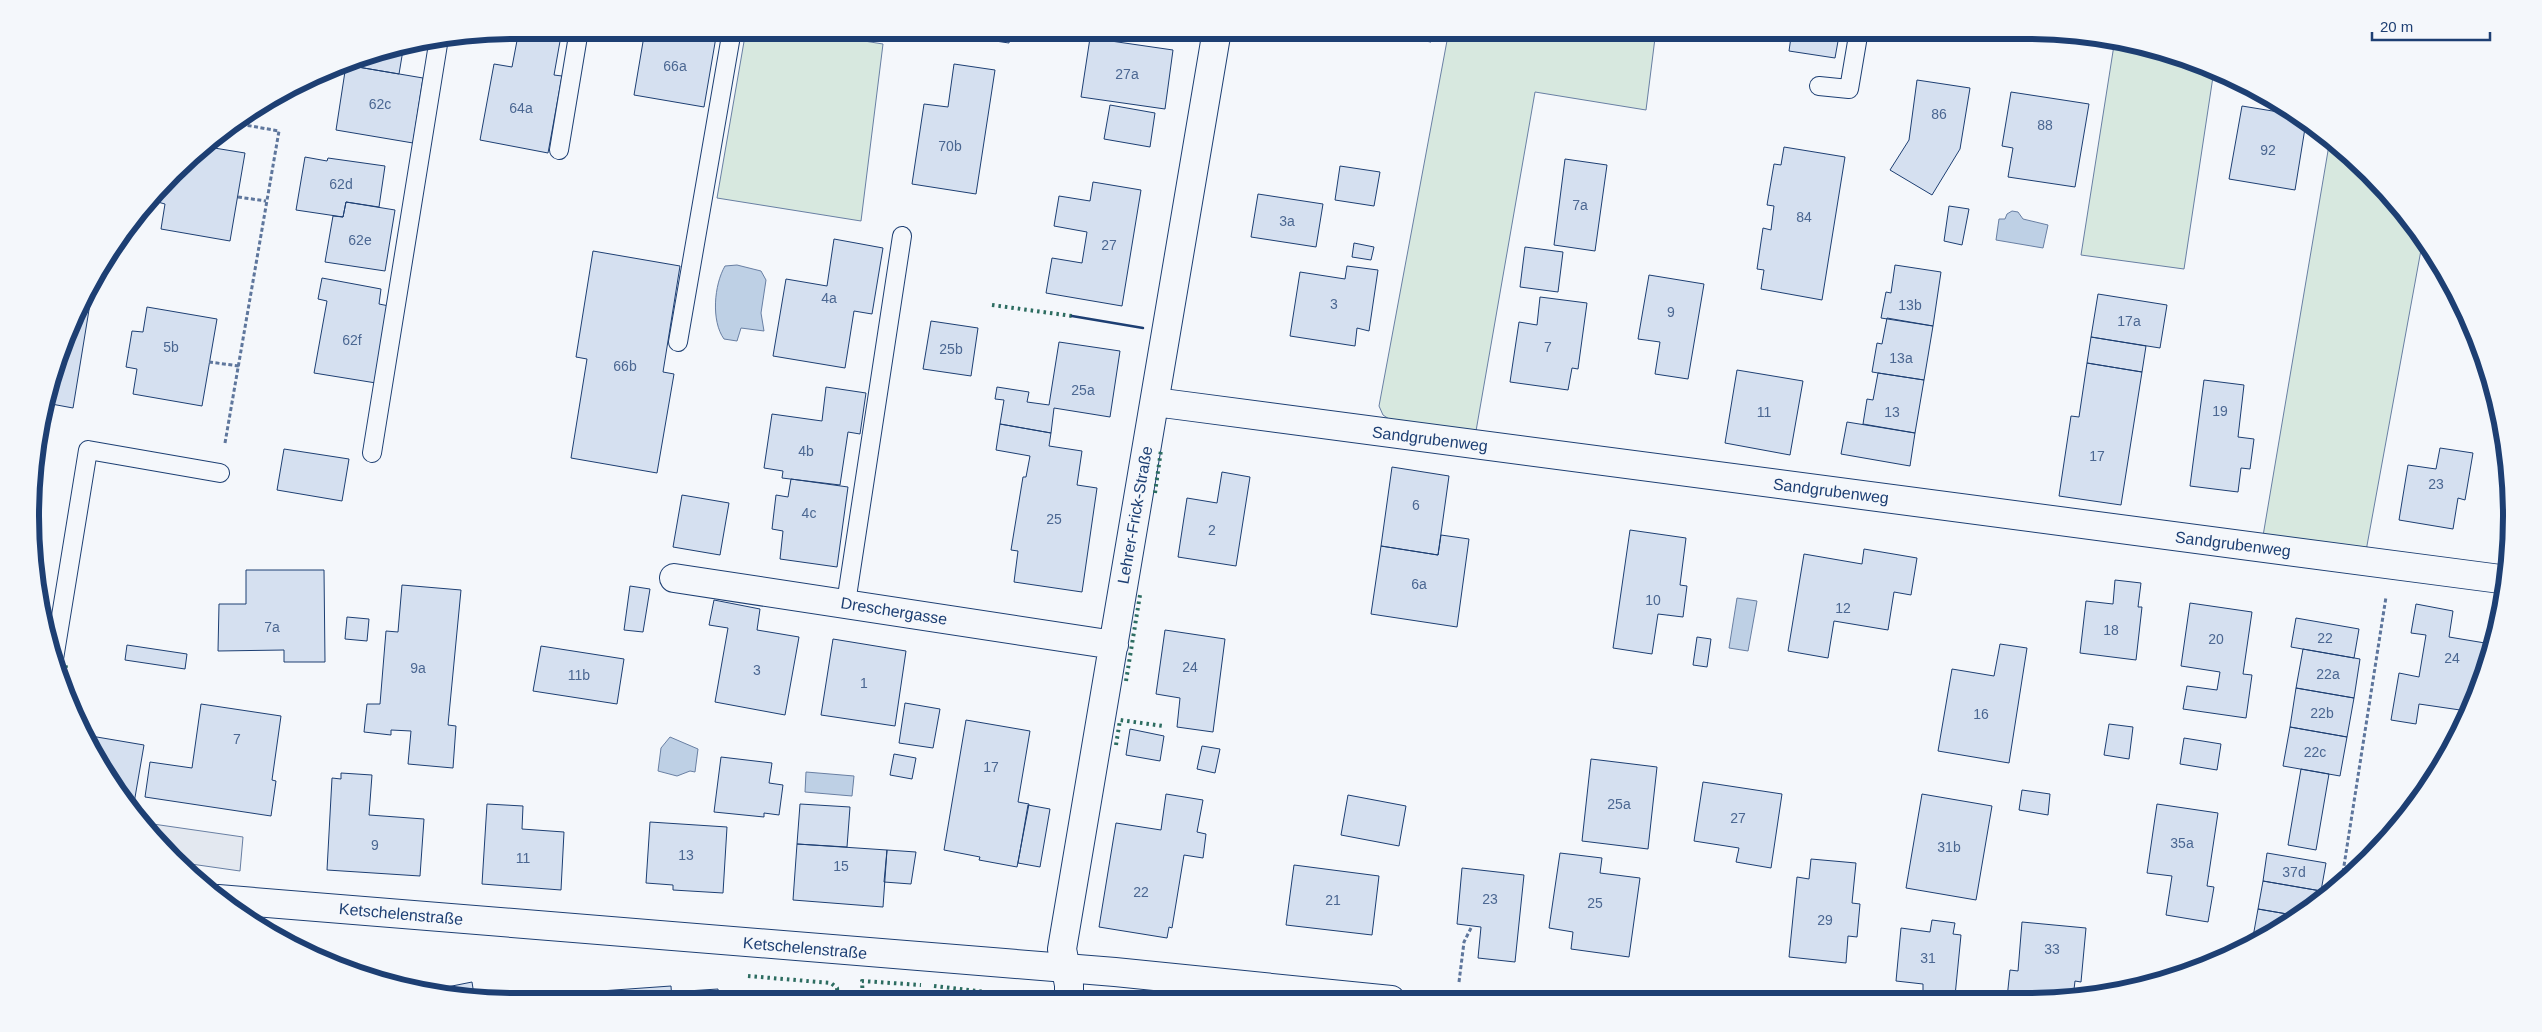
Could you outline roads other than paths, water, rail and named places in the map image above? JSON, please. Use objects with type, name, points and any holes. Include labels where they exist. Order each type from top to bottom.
[{"type":"street","name":"Lehrer-Frick-Straße","points":[[1069,993],[1067,969],[1062,949],[1216,39]]},
{"type":"street","name":"Sandgrubenweg","points":[[1155,402],[2499,579]]},
{"type":"street","name":"Dreschergasse","points":[[674,578],[1114,645]]},
{"type":"street","name":"Ketschelenstraße","points":[[233,900],[1067,969],[1318,993]]},
{"type":"lane","points":[[559,150],[578,39]]},
{"type":"lane","points":[[678,342],[730,39]]},
{"type":"lane","points":[[1819,86],[1849,89],[1857,39]]},
{"type":"lane","points":[[372,453],[438,46]]},
{"type":"lane","points":[[846,604],[902,236]]},
{"type":"lane","points":[[56,644],[88,450],[220,473]]},
{"type":"water","points":[[2012,211],[2018,212],[2023,219],[2048,225],[2043,248],[1996,240],[1999,219],[2005,219],[2007,214]]},
{"type":"water","points":[[737,265],[761,271],[766,280],[761,313],[764,331],[741,328],[737,341],[724,339],[720,331],[717,323],[716,293],[725,266]]},
{"type":"water","points":[[1737,598],[1757,601],[1748,651],[1729,648]]},
{"type":"water","points":[[670,737],[698,749],[695,772],[690,771],[677,776],[658,771],[661,748]]},
{"type":"water","points":[[806,772],[854,776],[852,796],[805,792]]}]
